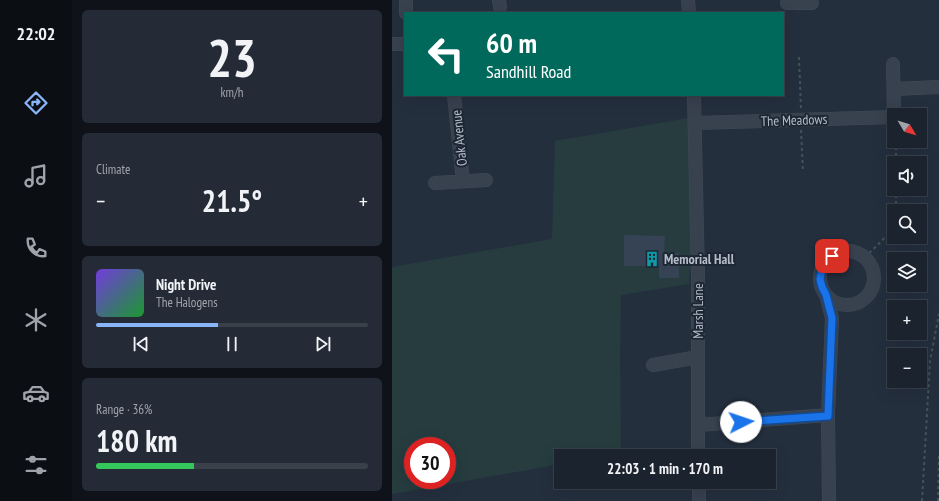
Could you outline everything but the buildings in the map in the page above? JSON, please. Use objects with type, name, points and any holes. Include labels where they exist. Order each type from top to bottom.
[{"type":"street","points":[[406,0],[406,12]]},
{"type":"street","points":[[688,0],[689,12]]},
{"type":"street","points":[[392,44],[404,44]]},
{"type":"street","name":"The Meadows","points":[[893,64],[900,89],[896,108]]},
{"type":"street","points":[[900,89],[939,87]]},
{"type":"street","name":"Oak Avenue","points":[[454,96],[464,181]]},
{"type":"street","name":"Marsh Lane","points":[[694,96],[698,278],[698,449]]},
{"type":"street","name":"The Meadows","points":[[695,123],[887,116]]},
{"type":"street","name":"Oak Avenue","points":[[435,183],[486,180]]},
{"type":"street","points":[[826,295],[833,301],[842,305],[851,305],[860,302],[867,297],[872,289],[874,272],[865,257],[848,251],[840,252],[832,256],[826,262],[820,279],[832,318],[828,416],[829,501]]},
{"type":"street","points":[[832,318],[848,305]]},
{"type":"street","points":[[653,365],[698,357]]},
{"type":"street","points":[[698,426],[828,416]]},
{"type":"street","points":[[699,489],[699,501]]},
{"type":"path","points":[[865,257],[887,234]]},
{"type":"path","points":[[922,501],[930,361],[939,314]]},
{"type":"path","points":[[938,501],[939,455]]},
{"type":"green space","points":[[689,118],[694,215],[689,284],[621,295],[621,449],[554,449],[554,465],[456,483],[456,437],[404,437],[404,489],[420,489],[392,494],[392,267],[552,239],[555,141]]},
{"type":"place","name":"Memorial Hall","points":[[652,259]]},
{"type":"route","points":[[741,422],[828,416],[832,318],[820,279],[826,262],[832,256]]}]
